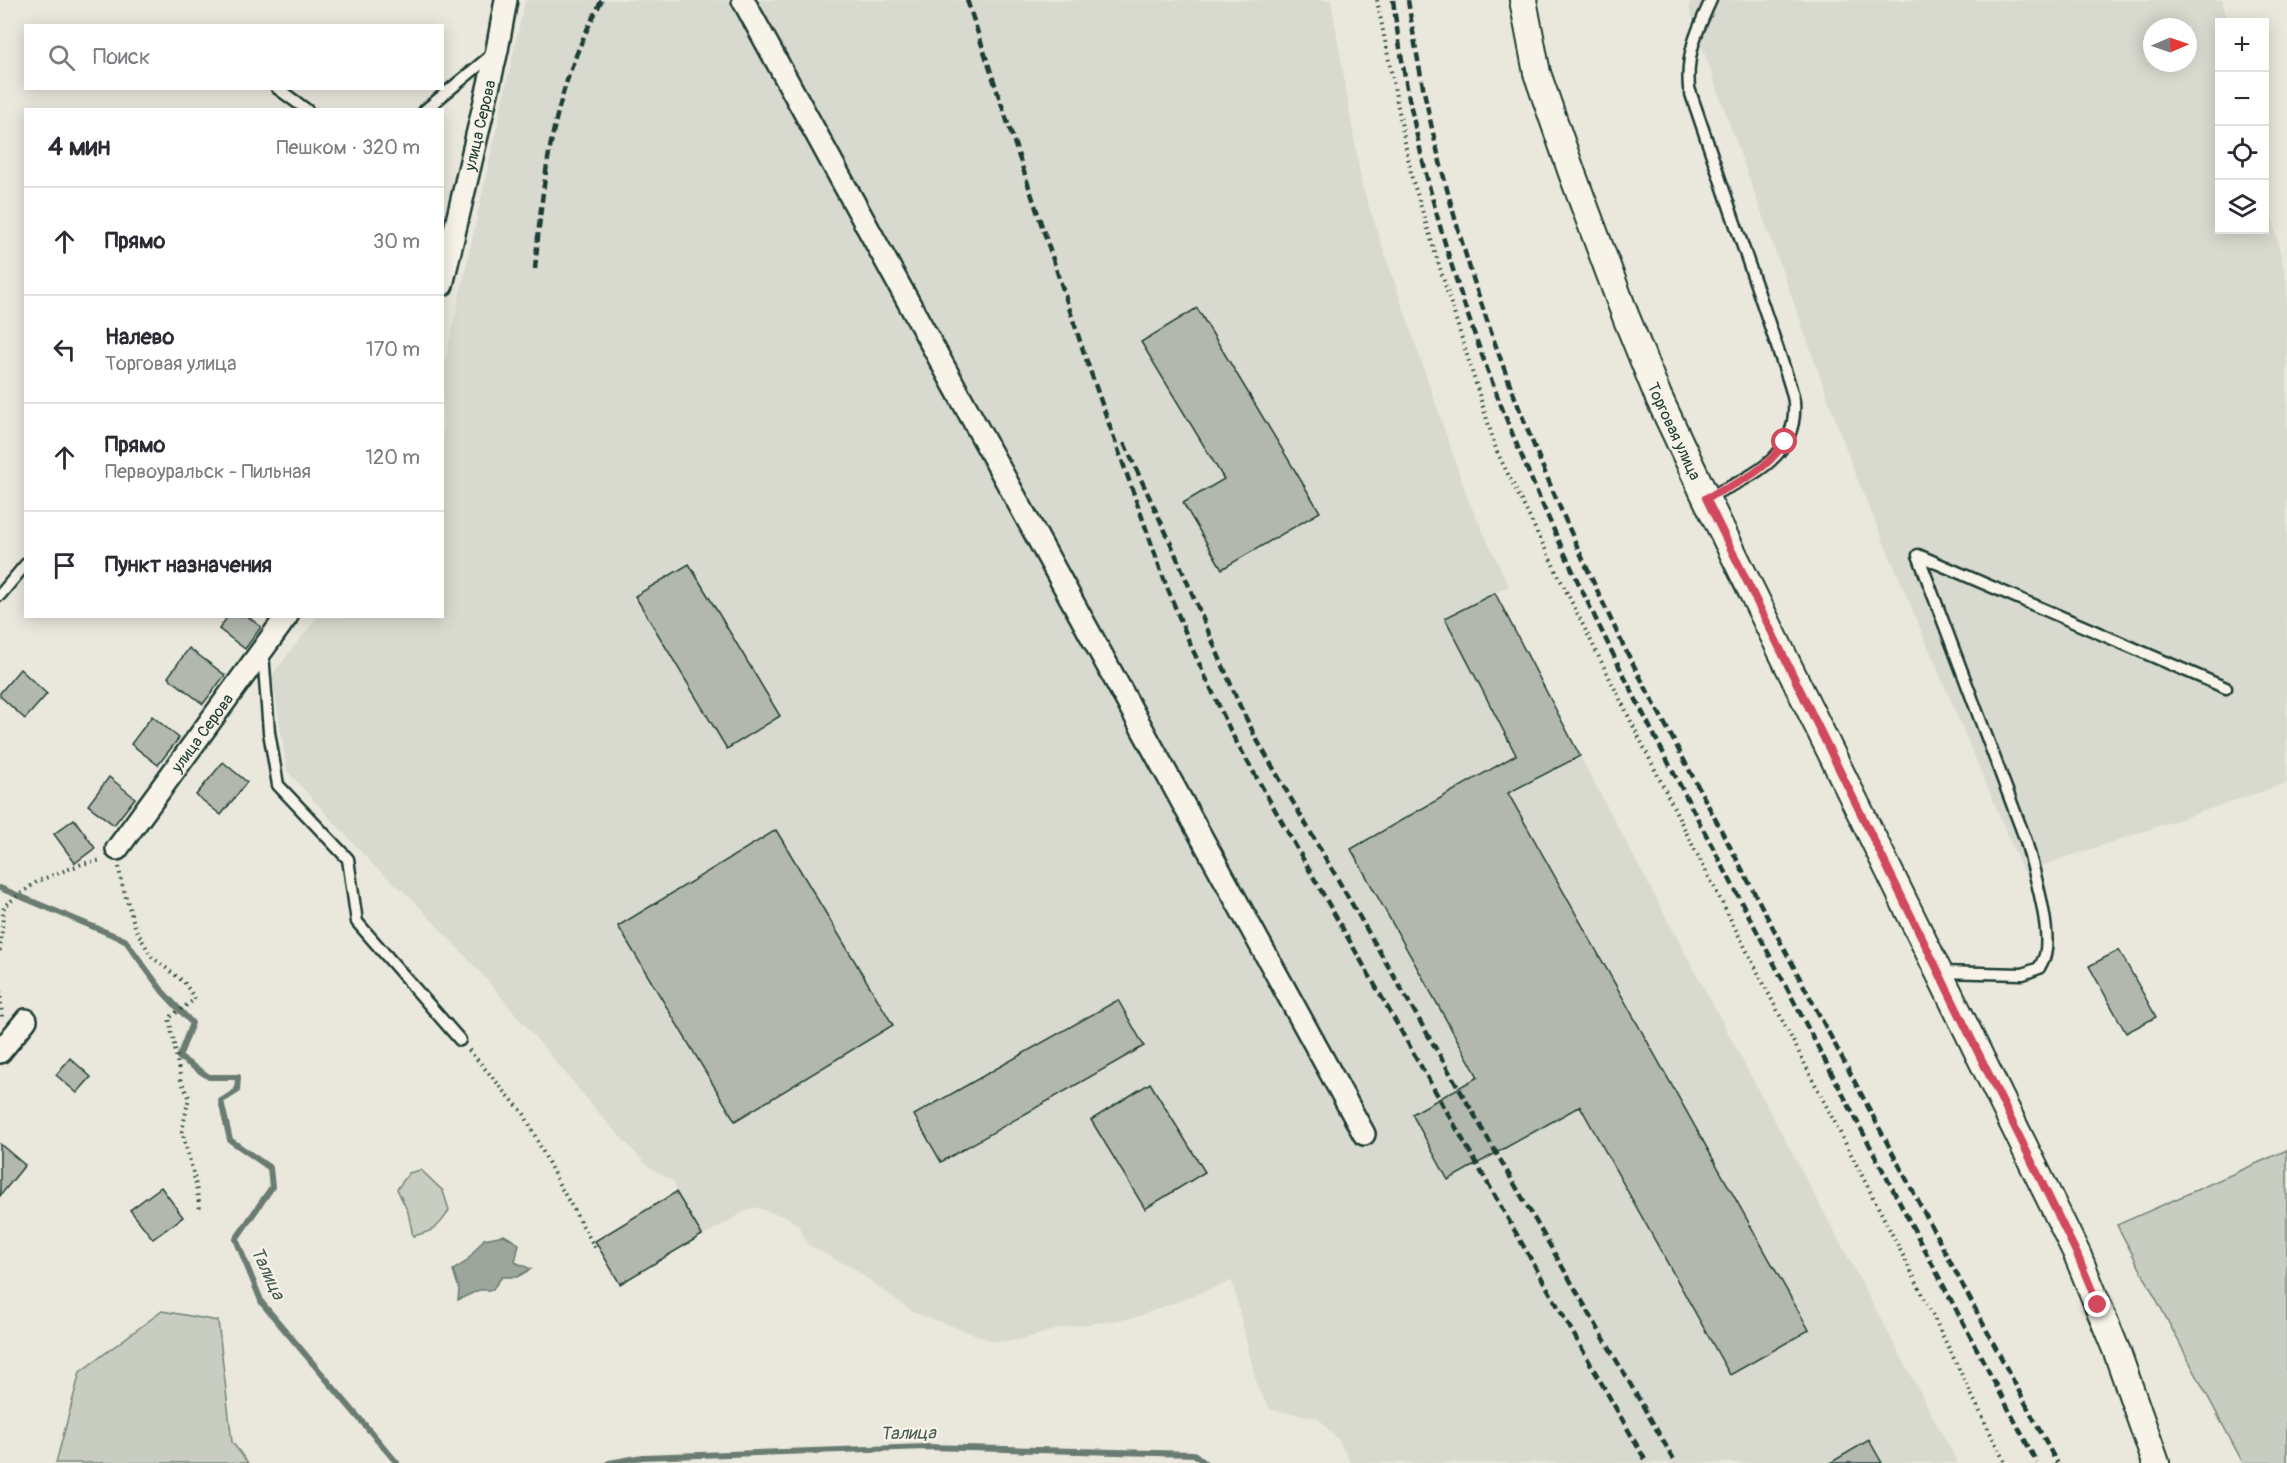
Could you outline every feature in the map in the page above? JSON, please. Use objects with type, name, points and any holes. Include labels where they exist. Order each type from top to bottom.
[{"type":"street","name":"улица Серова","points":[[444,276],[497,50],[506,0]]},
{"type":"street","points":[[743,0],[1364,1134]]},
{"type":"street","name":"Торговая улица","points":[[1523,0],[1537,73],[1572,173],[1658,396],[2077,1254],[2117,1352],[2157,1463]]},
{"type":"street","name":"улица Серова","points":[[117,849],[286,618]]},
{"type":"street","points":[[0,1052],[26,1020]]},
{"type":"lane","points":[[1706,498],[1757,473],[1774,459],[1785,442],[1791,425],[1794,402],[1689,88],[1687,68],[1692,45],[1711,0]]},
{"type":"lane","points":[[427,108],[497,50]]},
{"type":"lane","points":[[280,90],[304,108]]},
{"type":"lane","points":[[1939,972],[2023,974],[2039,968],[2046,954],[2045,925],[2026,841],[1918,555],[2226,688]]},
{"type":"lane","points":[[0,595],[24,566]]},
{"type":"lane","points":[[263,649],[269,732],[278,784],[348,859],[357,922],[460,1040]]},
{"type":"path","points":[[1377,0],[1412,177],[1497,452],[1693,846],[1913,1275],[2006,1463]]},
{"type":"path","points":[[0,951],[4,906],[38,881],[82,864],[102,860],[117,849],[121,881],[136,930],[152,957],[184,982],[195,999],[169,1018],[181,1081],[189,1097],[182,1131],[200,1209]]},
{"type":"path","points":[[460,1040],[524,1114],[559,1184],[597,1251]]},
{"type":"shaded area","points":[[525,0],[1331,0],[1362,186],[1469,502],[1509,586],[1495,593],[1958,1463],[1351,1463],[1338,1440],[1318,1418],[1271,1410],[1258,1390],[1232,1281],[1134,1318],[1066,1327],[1015,1341],[993,1341],[913,1312],[854,1269],[808,1245],[798,1225],[787,1217],[753,1207],[620,1284],[595,1241],[676,1192],[674,1182],[649,1167],[608,1124],[480,972],[410,897],[374,866],[287,771],[272,675],[316,618],[444,618],[444,365]]},
{"type":"shaded area","points":[[1690,0],[2222,0],[2226,18],[2215,18],[2215,234],[2269,234],[2269,203],[2287,283],[2287,783],[2023,872],[1855,474],[1689,7]]},
{"type":"shaded area","points":[[2287,1150],[2287,1463],[2243,1463],[2117,1225]]},
{"type":"shaded area","points":[[421,1170],[443,1191],[449,1210],[435,1228],[413,1236],[408,1212],[397,1189],[409,1173]]},
{"type":"shaded area","points":[[504,1235],[519,1244],[515,1262],[531,1269],[517,1277],[502,1277],[492,1290],[479,1290],[458,1300],[459,1289],[453,1270],[466,1262],[484,1239]]},
{"type":"shaded area","points":[[162,1311],[218,1321],[232,1442],[248,1463],[56,1463],[80,1372]]},
{"type":"building","points":[[1197,308],[1320,512],[1222,569],[1183,503],[1224,479],[1141,342]]},
{"type":"building","points":[[689,564],[780,716],[727,749],[635,596]]},
{"type":"building","points":[[1495,593],[1580,756],[1508,793],[1809,1330],[1730,1375],[1580,1106],[1448,1180],[1412,1114],[1478,1077],[1351,849],[1516,755],[1445,618]]},
{"type":"building","points":[[227,618],[250,618],[261,627],[245,649],[219,629]]},
{"type":"building","points":[[189,648],[225,675],[203,704],[168,677]]},
{"type":"building","points":[[20,669],[47,694],[25,719],[0,696]]},
{"type":"building","points":[[152,716],[179,738],[158,765],[131,744]]},
{"type":"building","points":[[223,762],[247,782],[221,815],[196,795]]},
{"type":"building","points":[[109,777],[135,798],[114,825],[88,805]]},
{"type":"building","points":[[74,819],[95,848],[75,863],[54,834]]},
{"type":"building","points":[[776,830],[893,1025],[735,1121],[618,926]]},
{"type":"building","points":[[2119,950],[2156,1017],[2126,1033],[2089,966]]},
{"type":"building","points":[[1118,1000],[1144,1046],[941,1162],[914,1115]]},
{"type":"building","points":[[70,1058],[91,1077],[77,1093],[56,1075]]},
{"type":"building","points":[[1150,1083],[1205,1172],[1145,1209],[1091,1120]]},
{"type":"building","points":[[0,1144],[25,1165],[0,1196]]},
{"type":"building","points":[[161,1187],[183,1217],[153,1239],[130,1210]]},
{"type":"building","points":[[676,1192],[702,1235],[620,1284],[595,1241]]},
{"type":"building","points":[[1869,1440],[1882,1463],[1830,1463]]},
{"type":"waterway","name":"Талица","points":[[0,888],[125,940],[163,992],[192,1023],[179,1057],[209,1077],[238,1077],[237,1091],[221,1101],[230,1140],[270,1168],[272,1187],[236,1239],[262,1303],[397,1463]]},
{"type":"waterway","name":"Талица","points":[[609,1463],[643,1457],[926,1447],[1194,1454],[1205,1463]]},
{"type":"railway","points":[[535,269],[547,164],[562,98],[585,33],[602,0]]},
{"type":"railway","points":[[967,0],[1085,356],[1166,585],[1191,646],[1233,736],[1647,1463]]},
{"type":"railway","points":[[1393,0],[1413,120],[1443,235],[1479,347],[1522,457],[1570,565],[1676,778],[2037,1463]]},
{"type":"railway","points":[[1408,0],[1423,86],[1442,169],[1465,251],[1491,332],[1552,490],[1624,647],[2057,1463]]},
{"type":"railway","points":[[1124,443],[1257,740],[1676,1463]]},
{"type":"route","points":[[1785,442],[1774,459],[1757,473],[1706,498],[2077,1254],[2098,1305]]}]
